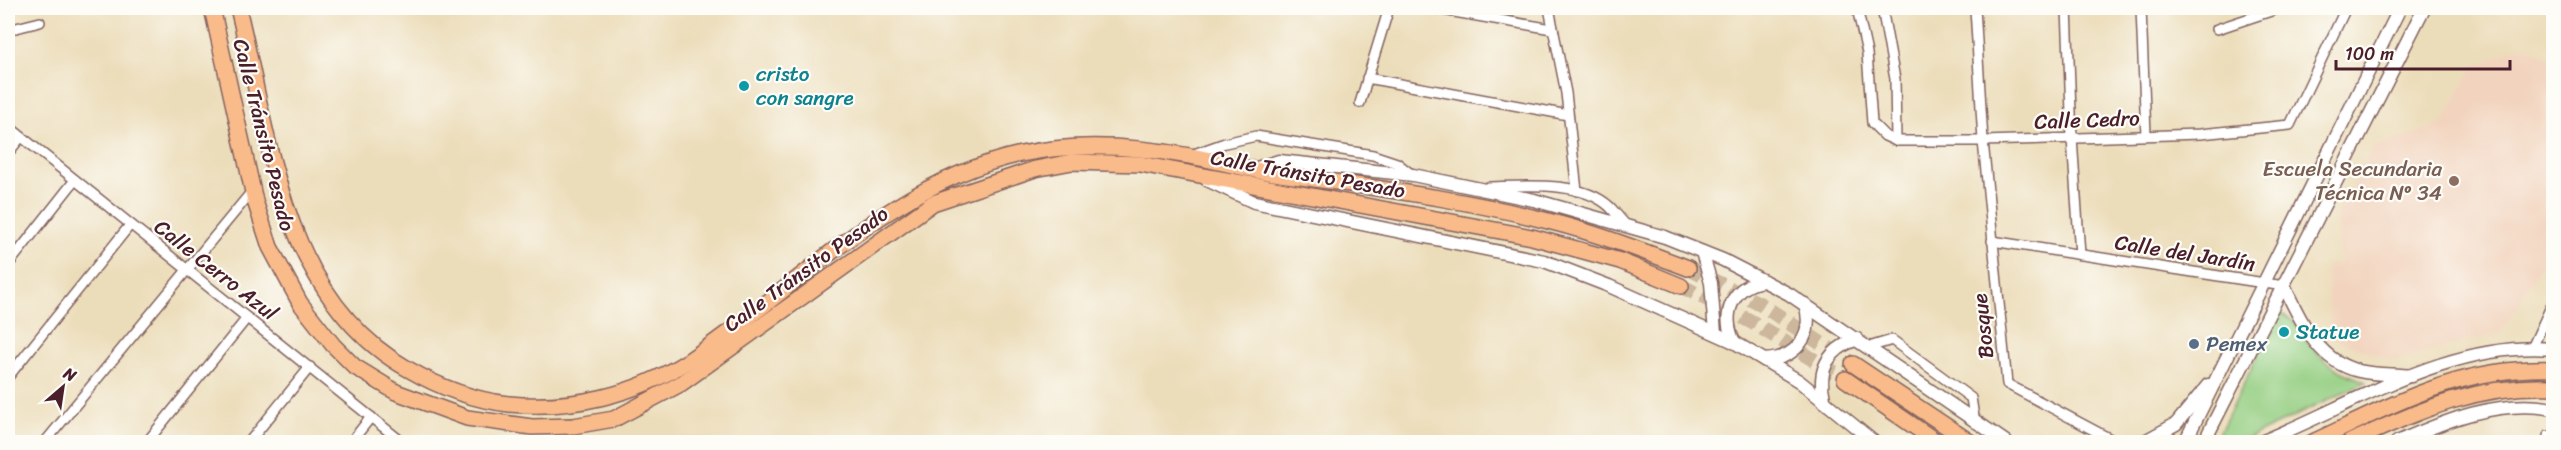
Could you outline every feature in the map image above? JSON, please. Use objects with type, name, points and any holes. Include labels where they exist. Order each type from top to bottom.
[{"type":"main road","name":"Calle Tránsito Pesado","points":[[212,8],[253,190],[270,247],[300,303],[333,345],[355,367],[396,392],[467,418],[532,427],[573,426],[614,419],[682,383],[933,203],[1035,169],[1072,162],[1140,164],[1532,237],[1620,261],[1681,286]]},
{"type":"main road","name":"Calle Tránsito Pesado","points":[[238,8],[281,191],[302,247],[326,292],[355,330],[396,362],[448,390],[497,403],[550,406],[590,401],[628,390],[669,371],[713,343],[889,211],[923,190],[972,168],[1020,154],[1064,147],[1091,146],[1188,156],[1253,170],[1402,192],[1551,222],[1628,245],[1688,268]]},
{"type":"main road","points":[[1853,364],[1970,442]]},
{"type":"main road","points":[[2313,442],[2451,381],[2503,370],[2553,369]]},
{"type":"main road","points":[[1845,379],[1937,442]]},
{"type":"main road","points":[[2350,442],[2442,402],[2476,392],[2512,387],[2553,387]]},
{"type":"street","points":[[1360,103],[1389,8]]},
{"type":"street","points":[[1431,8],[1552,29]]},
{"type":"street","points":[[1548,8],[1568,115],[1577,191]]},
{"type":"street","points":[[1857,8],[1867,53],[1872,123],[1885,136],[1896,141],[1894,80],[1882,8]]},
{"type":"street","name":"Bosque","points":[[1975,8],[1983,141],[2007,384],[2116,442]]},
{"type":"street","points":[[2067,8],[2072,138],[2080,255]]},
{"type":"street","points":[[2141,8],[2146,135]]},
{"type":"street","points":[[2217,29],[2280,8]]},
{"type":"street","name":"Calle Cedro","points":[[1896,141],[1983,141],[2146,135],[2290,125],[2346,8]]},
{"type":"street","points":[[2185,442],[2400,8]]},
{"type":"street","points":[[2204,442],[2424,8]]},
{"type":"street","points":[[2545,8],[2553,12]]},
{"type":"street","points":[[8,30],[40,22]]},
{"type":"street","points":[[1368,78],[1568,115]]},
{"type":"street","name":"Calle Cerro Azul","points":[[8,126],[402,442]]},
{"type":"street","points":[[8,153],[21,136]]},
{"type":"street","points":[[1188,156],[1225,143],[1256,136],[1373,155],[1397,164],[1413,175]]},
{"type":"street","points":[[1253,170],[1279,161],[1413,175],[1534,200],[1665,237],[1764,281],[1805,304],[1869,346],[1975,423],[2006,442]]},
{"type":"street","points":[[1195,175],[1254,202],[1544,261],[1609,286],[1734,342],[1824,399],[1874,442]]},
{"type":"street","points":[[8,265],[75,180]]},
{"type":"street","points":[[1474,188],[1529,186],[1577,191],[1610,207],[1625,225]]},
{"type":"street","points":[[45,442],[253,190]]},
{"type":"street","points":[[8,377],[130,225]]},
{"type":"street","name":"Calle del Jardín","points":[[1992,241],[2284,286]]},
{"type":"street","points":[[1702,252],[1711,283],[1715,333]]},
{"type":"street","points":[[1734,342],[1728,320],[1735,297],[1753,282],[1764,281]]},
{"type":"street","points":[[2284,286],[2317,346],[2336,362],[2359,371],[2412,376]]},
{"type":"street","points":[[2532,348],[2553,300]]},
{"type":"street","points":[[1764,360],[1782,357],[1798,348],[1808,326],[1805,304]]},
{"type":"street","points":[[147,442],[248,318]]},
{"type":"street","points":[[1824,399],[1820,384],[1823,368],[1830,355],[1842,345],[1857,339]]},
{"type":"street","points":[[1869,346],[1892,340],[1971,398],[1975,423]]},
{"type":"street","points":[[2261,442],[2412,376],[2472,356],[2532,348],[2553,349]]},
{"type":"street","points":[[249,442],[310,367]]},
{"type":"street","points":[[2144,442],[2176,424],[2220,370]]},
{"type":"street","points":[[2397,442],[2449,420],[2482,411],[2516,407],[2553,409]]},
{"type":"street","points":[[351,442],[371,417]]},
{"type":"street","points":[[2548,442],[2548,436],[2553,436]]},
{"type":"shaded area","name":"Escuela Secundaria Técnica Nº 34","points":[[2524,44],[2553,59],[2553,243],[2502,332],[2392,361],[2331,337],[2326,265],[2340,264],[2337,214],[2373,148],[2442,124],[2472,67]]},
{"type":"green space","points":[[2279,312],[2296,325],[2312,348],[2328,363],[2366,382],[2240,442],[2215,442]]},
{"type":"tunnel","points":[[1688,268],[1760,304],[1853,364]]},
{"type":"tunnel","points":[[1681,286],[1750,321],[1845,379]]},
{"type":"place","name":"cristo con sangre","points":[[744,86]]},
{"type":"place","name":"Escuela Secundaria Técnica Nº 34","points":[[2454,181]]},
{"type":"place","name":"Statue","points":[[2284,332]]},
{"type":"place","name":"Pemex","points":[[2194,344]]}]
